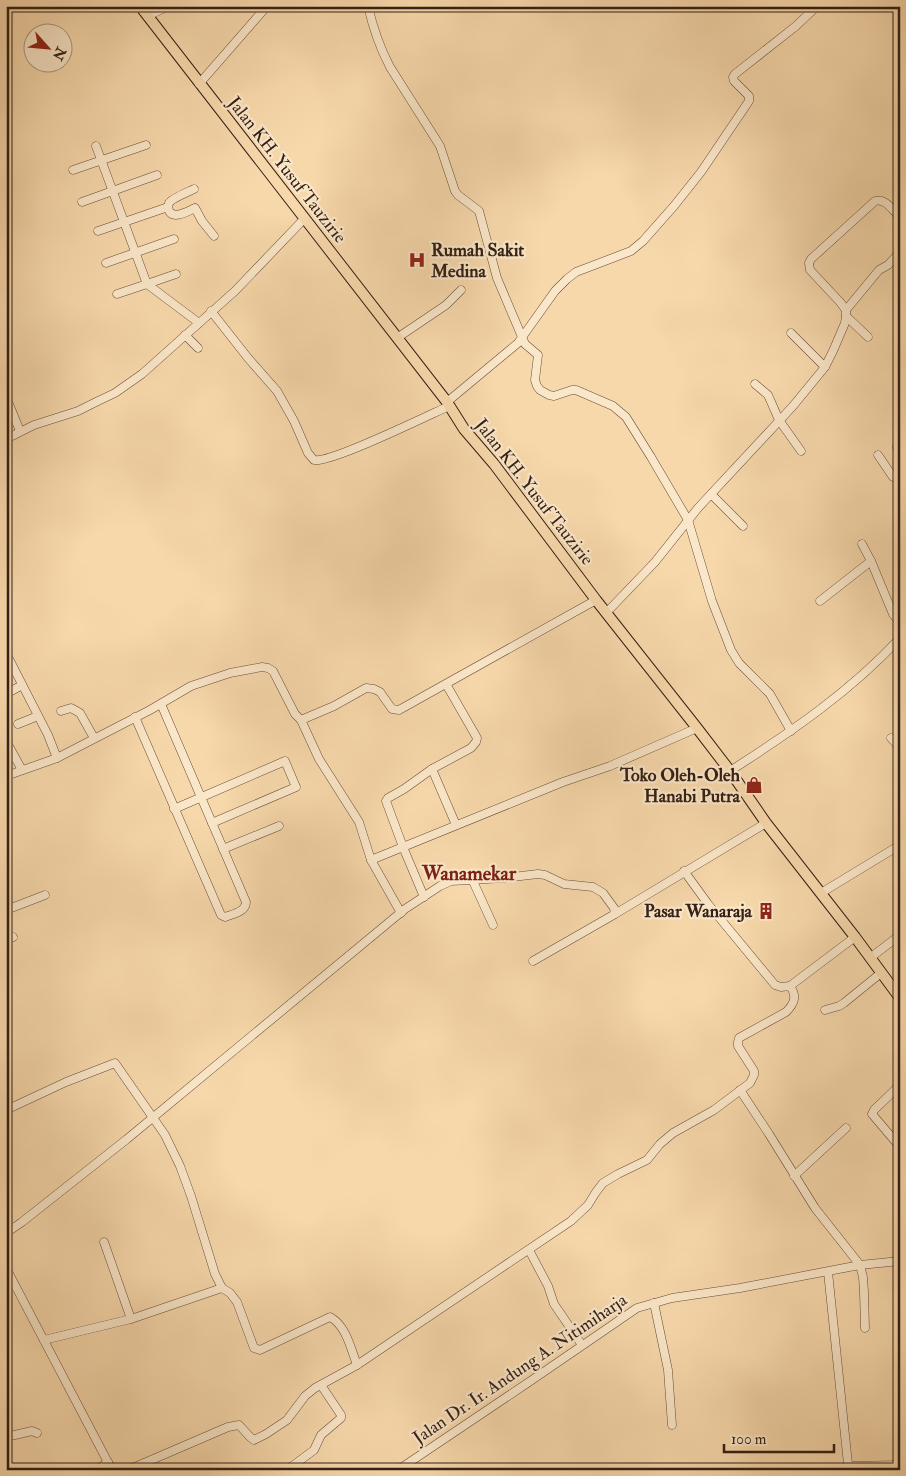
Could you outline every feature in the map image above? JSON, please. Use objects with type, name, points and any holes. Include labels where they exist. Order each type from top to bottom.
[{"type":"main road","name":"Jalan KH. Yusuf Tauzirie","points":[[140,6],[448,404],[464,429],[494,464],[596,600],[730,771],[766,823],[900,998]]},
{"type":"street","points":[[147,16],[169,6]]},
{"type":"street","points":[[199,84],[267,6]]},
{"type":"street","points":[[368,6],[372,24],[384,54],[442,151],[455,191],[479,211],[497,278],[522,338],[527,347],[538,355],[535,380],[537,386],[540,390],[554,396],[576,390],[613,406],[626,417],[688,520],[712,601],[731,650],[739,663],[770,694],[791,731]]},
{"type":"street","points":[[211,311],[242,351],[277,390],[294,421],[308,453],[314,460],[322,460],[360,446],[409,425],[448,404],[512,348],[522,338],[555,291],[567,279],[576,272],[631,251],[643,241],[701,172],[749,101],[749,96],[734,81],[733,77],[735,74],[796,26],[817,6]]},
{"type":"street","points":[[73,170],[146,145]]},
{"type":"street","points":[[96,146],[147,284],[199,323]]},
{"type":"street","points":[[82,202],[157,175]]},
{"type":"street","points":[[98,232],[168,207],[171,201],[194,189]]},
{"type":"street","points":[[868,337],[846,313],[840,302],[810,270],[808,263],[875,201],[885,201],[900,217]]},
{"type":"street","points":[[168,207],[171,213],[176,215],[195,208],[202,221],[214,236]]},
{"type":"street","points":[[6,439],[34,425],[78,410],[114,393],[142,374],[235,291],[305,218]]},
{"type":"street","points":[[106,263],[174,239]]},
{"type":"street","points":[[607,612],[654,562],[711,494],[793,406],[825,367],[846,313],[879,270],[888,265],[900,252]]},
{"type":"street","points":[[117,294],[176,274]]},
{"type":"street","points":[[397,338],[446,304],[461,290]]},
{"type":"street","points":[[791,333],[825,367]]},
{"type":"street","points":[[186,335],[198,348]]},
{"type":"street","points":[[755,384],[768,395],[779,420],[801,451]]},
{"type":"street","points":[[6,397],[20,431]]},
{"type":"street","points":[[878,455],[892,476],[895,478],[900,476]]},
{"type":"street","points":[[711,494],[743,526]]},
{"type":"street","points":[[862,544],[894,614],[900,623]]},
{"type":"street","points":[[820,600],[871,561]]},
{"type":"street","points":[[300,720],[334,706],[366,688],[377,690],[392,708],[396,710],[408,706],[596,600]]},
{"type":"street","points":[[730,771],[791,731],[855,682],[900,638]]},
{"type":"street","points":[[7,656],[48,734],[57,758]]},
{"type":"street","points":[[6,776],[57,758],[161,704],[191,686],[230,673],[265,667],[273,671],[319,759],[359,822],[370,860],[401,913]]},
{"type":"street","points":[[424,897],[386,800],[432,769],[471,748],[476,742],[477,738],[446,684]]},
{"type":"street","points":[[6,694],[22,685]]},
{"type":"street","points":[[135,717],[218,910],[225,917],[244,909],[246,902],[161,704]]},
{"type":"street","points":[[62,711],[71,708],[80,713],[94,738]]},
{"type":"street","points":[[18,724],[38,716]]},
{"type":"street","points":[[370,860],[562,782],[610,766],[697,728]]},
{"type":"street","points":[[891,738],[900,748]]},
{"type":"street","points":[[6,741],[22,770]]},
{"type":"street","points":[[174,809],[285,761],[296,787],[212,823]]},
{"type":"street","points":[[432,769],[456,825]]},
{"type":"street","points":[[534,961],[766,823]]},
{"type":"street","points":[[223,849],[279,826]]},
{"type":"street","points":[[821,893],[900,845]]},
{"type":"street","points":[[684,871],[775,985],[781,987],[790,986],[855,937]]},
{"type":"street","points":[[6,1233],[120,1145],[401,913],[440,886],[451,881],[545,874],[564,884],[593,888],[603,893],[614,908],[615,914]]},
{"type":"street","points":[[472,879],[493,925]]},
{"type":"street","points":[[6,910],[45,894]]},
{"type":"street","points":[[870,958],[900,936]]},
{"type":"street","points":[[826,1010],[844,1003],[881,973]]},
{"type":"street","points":[[128,1470],[236,1425],[241,1427],[252,1440],[256,1440],[287,1420],[305,1396],[357,1365],[581,1213],[603,1183],[647,1160],[660,1144],[673,1133],[714,1110],[750,1083],[754,1071],[738,1046],[738,1042],[743,1036],[786,1012],[792,1006],[795,996],[790,986]]},
{"type":"street","points":[[6,1110],[66,1082],[116,1062],[165,1135],[180,1166],[192,1196],[209,1255],[222,1288],[230,1293],[237,1302],[254,1348],[260,1350],[330,1317],[337,1322],[345,1334],[357,1365]]},
{"type":"street","points":[[900,1085],[872,1114],[900,1147]]},
{"type":"street","points":[[740,1090],[815,1208],[860,1265],[863,1277],[865,1328]]},
{"type":"street","points":[[794,1176],[846,1128]]},
{"type":"street","points":[[104,1242],[131,1319]]},
{"type":"street","points":[[529,1250],[548,1286],[554,1304],[582,1345]]},
{"type":"street","name":"Jalan Dr. Ir. Andung A. Nitimiharja","points":[[398,1470],[636,1308],[672,1298],[740,1288],[860,1265],[900,1261]]},
{"type":"street","points":[[6,1268],[112,1470]]},
{"type":"street","points":[[828,1272],[846,1450],[846,1468],[896,1467]]},
{"type":"street","points":[[44,1340],[131,1319],[222,1288]]},
{"type":"street","points":[[654,1303],[668,1370],[672,1425]]},
{"type":"street","points":[[287,1470],[315,1449],[321,1435],[342,1417],[321,1385]]},
{"type":"street","points":[[6,1437],[32,1431],[37,1433]]},
{"type":"street","points":[[98,1470],[108,1462]]},
{"type":"place","name":"Rumah Sakit Medina","points":[[417,260]]},
{"type":"place","name":"Toko Oleh-Oleh Hanabi Putra","points":[[754,785]]},
{"type":"place","name":"Pasar Wanaraja","points":[[766,911]]},
{"type":"district","name":"Wanamekar","points":[[469,873]]}]
